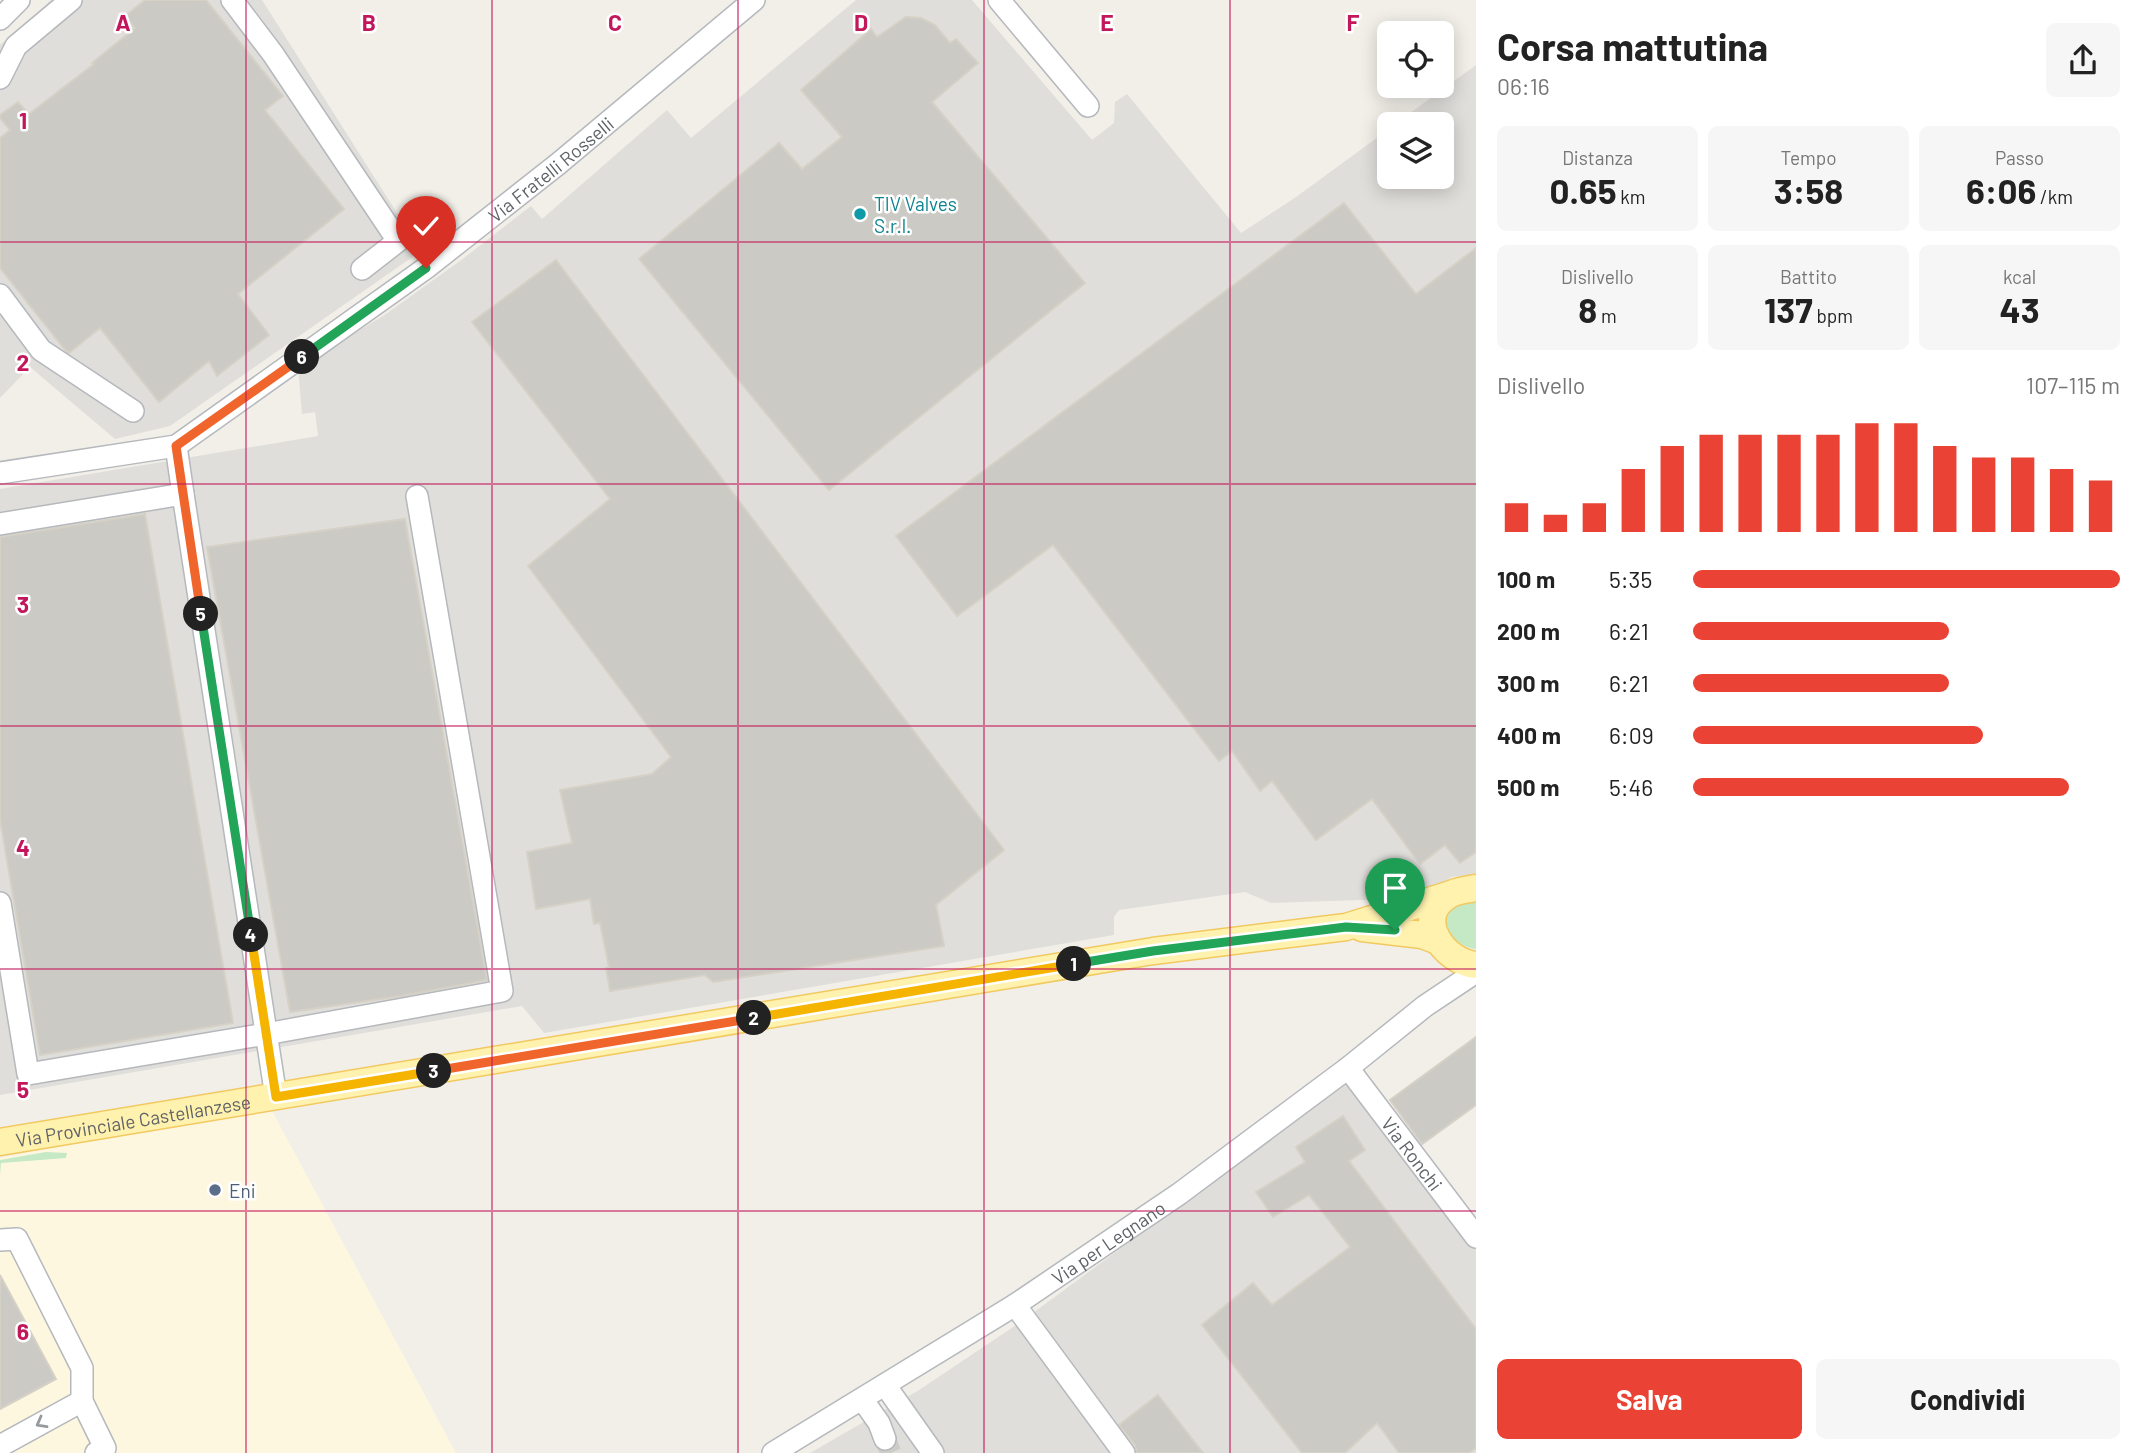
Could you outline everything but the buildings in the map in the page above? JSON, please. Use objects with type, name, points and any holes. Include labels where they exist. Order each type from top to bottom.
[{"type":"main road","name":"Via Provinciale Castellanzese","points":[[0,1142],[1153,951],[1346,927],[1476,888]]},
{"type":"main road","points":[[1442,947],[1433,925],[1435,910],[1448,895]]},
{"type":"main road","name":"Via Provinciale Castellanzese","points":[[1346,927],[1395,930],[1422,935],[1461,962],[1476,965]]},
{"type":"street","points":[[0,19],[19,0]]},
{"type":"street","points":[[0,78],[16,46],[71,0]]},
{"type":"street","points":[[232,0],[289,76],[398,241],[362,269]]},
{"type":"street","name":"Via Fratelli Rosselli","points":[[0,473],[176,446],[426,268],[558,164],[754,0]]},
{"type":"street","points":[[999,0],[1088,106]]},
{"type":"street","points":[[0,295],[41,350],[133,411]]},
{"type":"street","points":[[176,446],[276,1097]]},
{"type":"street","points":[[0,524],[183,494]]},
{"type":"street","points":[[0,903],[28,1074],[502,991],[416,496]]},
{"type":"street","name":"Via per Legnano","points":[[1425,1006],[1447,977],[1448,963],[1442,947]]},
{"type":"street","name":"Via per Legnano","points":[[772,1453],[1016,1306],[1179,1194],[1348,1068],[1425,1006],[1476,972]]},
{"type":"street","name":"Via Ronchi","points":[[1348,1068],[1476,1237]]},
{"type":"street","points":[[0,1240],[17,1239],[65,1330],[82,1368],[82,1401],[105,1448],[96,1453]]},
{"type":"street","points":[[1016,1306],[1124,1453]]},
{"type":"street","points":[[885,1385],[933,1453]]},
{"type":"street","points":[[862,1399],[879,1423],[886,1439]]},
{"type":"street","points":[[0,1446],[82,1401]]},
{"type":"shaded area","points":[[51,0],[262,0],[421,251],[170,426],[115,439],[30,367],[0,398],[0,45]]},
{"type":"shaded area","points":[[856,0],[972,0],[1092,140],[1114,123],[1115,102],[1127,94],[1241,233],[1377,138],[1377,189],[1454,189],[1454,112],[1411,112],[1431,98],[1454,98],[1454,81],[1476,65],[1476,874],[1451,877],[1421,898],[1271,903],[1245,892],[1119,910],[1114,917],[1114,935],[544,1033],[522,1006],[0,1095],[0,489],[318,436],[315,412],[302,414],[298,368],[386,314],[531,206],[542,219],[667,110],[691,138]]},
{"type":"shaded area","points":[[1355,1076],[1476,1226],[1476,1453],[810,1453],[919,1390],[1022,1321]]},
{"type":"shaded area","points":[[271,1109],[456,1453],[0,1453],[0,1158]]},
{"type":"green space","points":[[1476,897],[1476,949],[1457,941],[1448,930],[1447,917],[1453,907]]},
{"type":"green space","points":[[46,1152],[67,1153],[66,1158],[1,1163],[0,1175],[0,1160]]},
{"type":"tunnel","points":[[885,1439],[891,1453]]},
{"type":"place","name":"TIV Valves S.r.l.","points":[[860,214]]},
{"type":"place","name":"Eni","points":[[215,1190]]},
{"type":"route","points":[[426,268],[176,446],[276,1097],[1153,951],[1346,927],[1395,930]]}]
